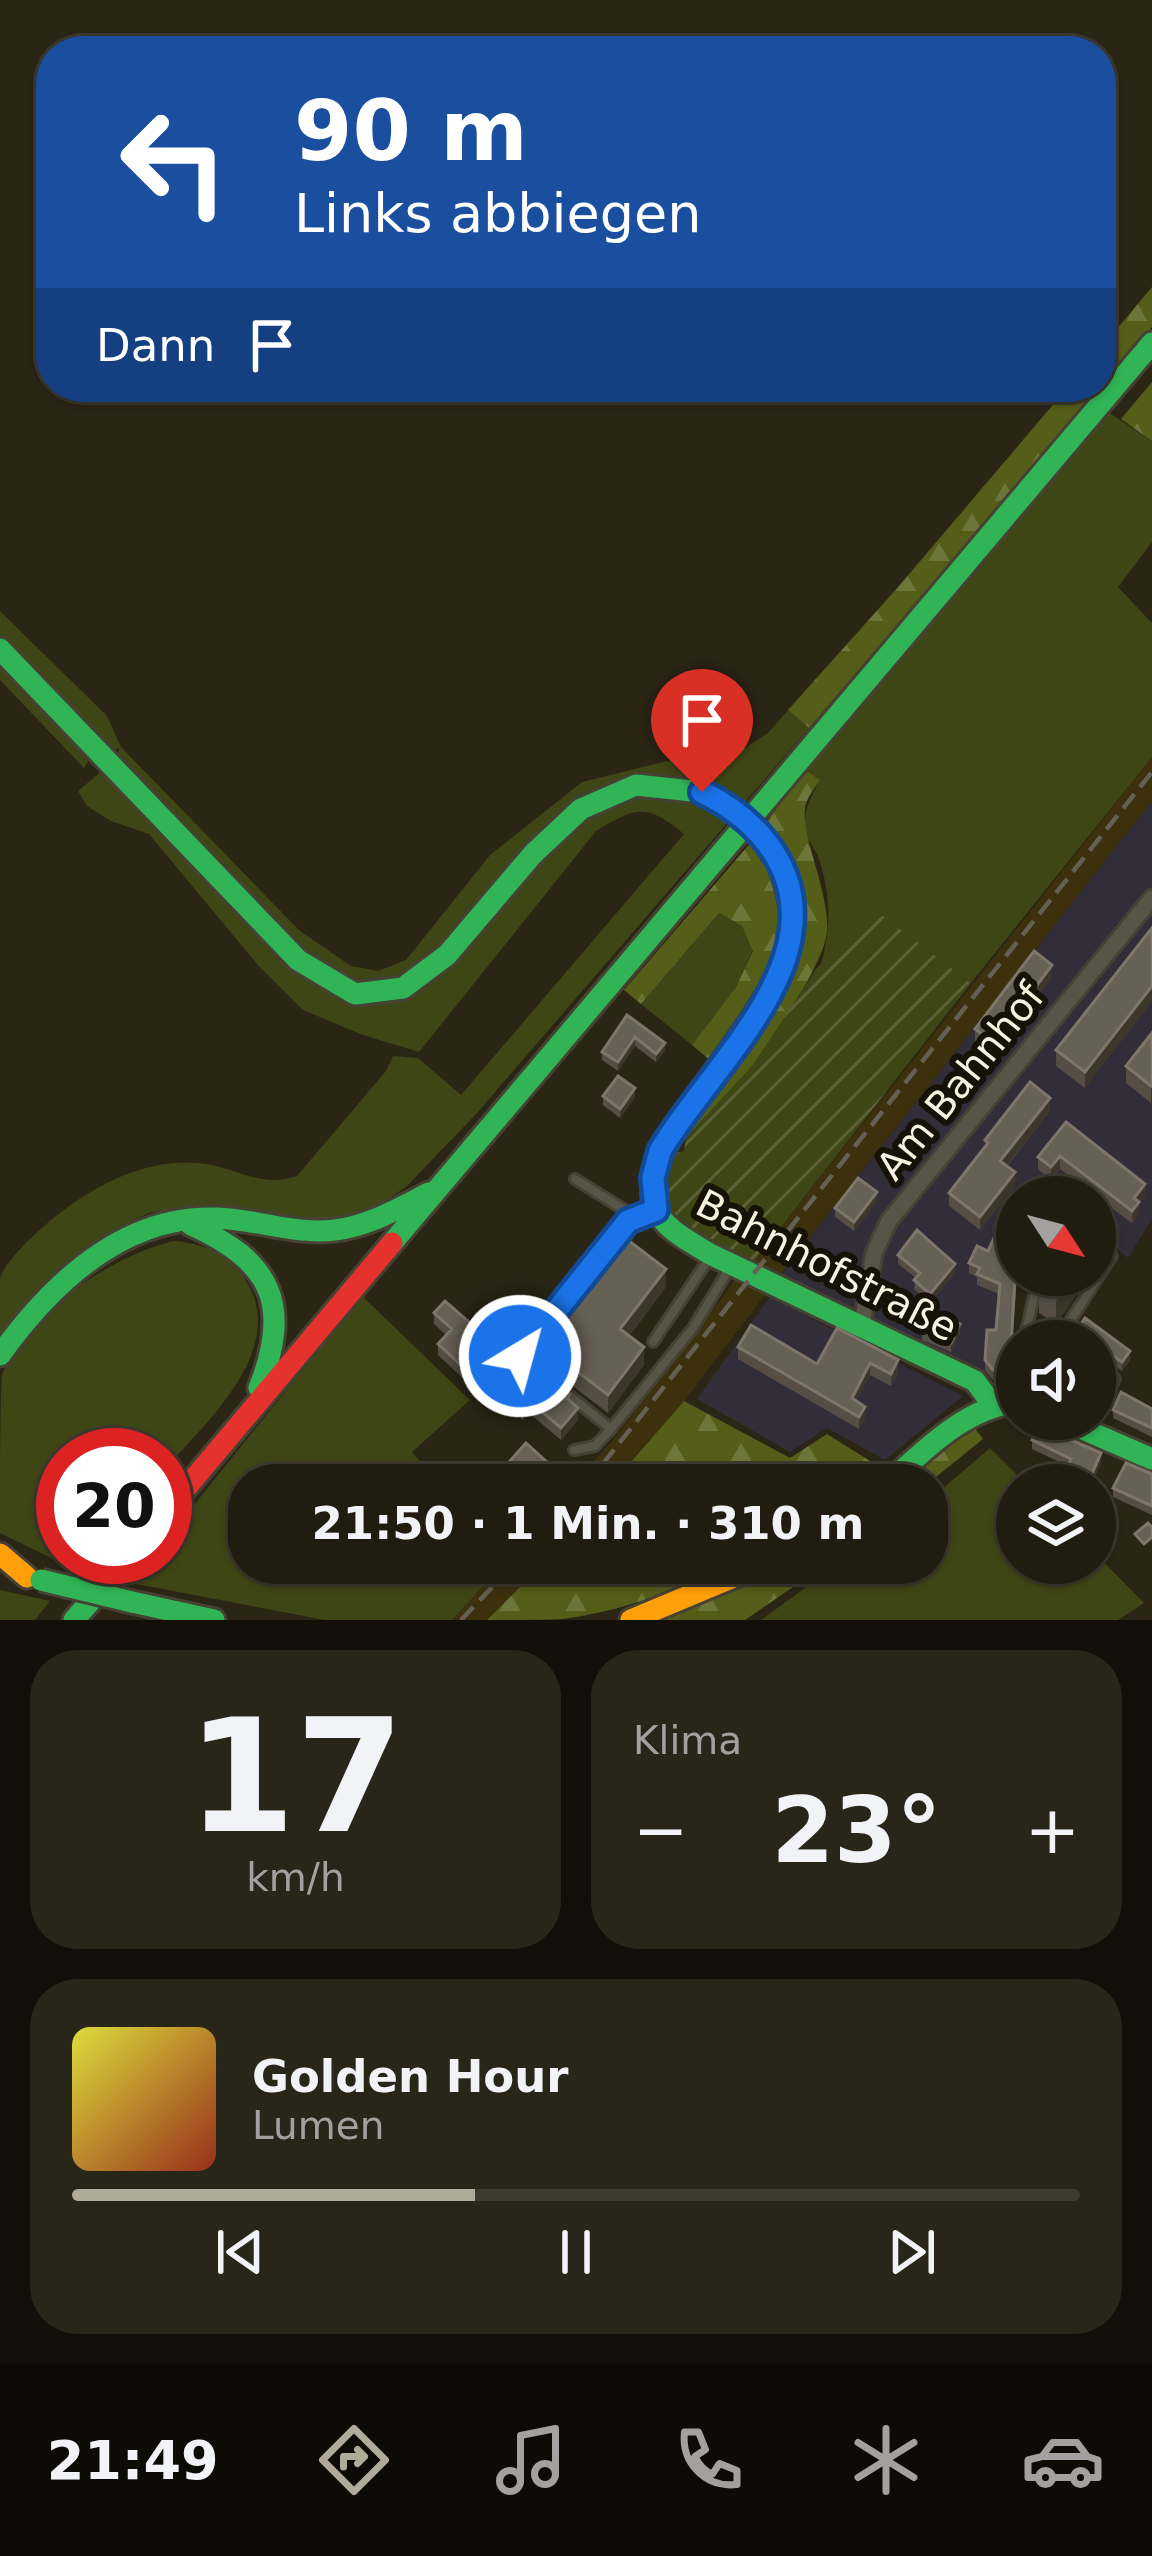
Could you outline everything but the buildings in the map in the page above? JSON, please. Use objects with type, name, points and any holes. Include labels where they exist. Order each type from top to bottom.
[{"type":"main road","points":[[1116,386],[1152,343]]},
{"type":"main road","points":[[192,1481],[1102,402]]},
{"type":"main road","points":[[0,649],[298,960],[318,978],[355,994],[392,993],[432,971],[546,838],[581,806],[633,788],[680,785],[702,792],[743,818],[775,854],[788,881],[791,908],[785,959],[760,1011],[660,1151],[645,1213]]},
{"type":"main road","points":[[0,1355],[32,1312],[74,1273],[136,1233],[180,1221],[219,1218],[329,1231],[364,1223],[438,1189]]},
{"type":"main road","name":"Bahnhofstraße","points":[[645,1213],[722,1259],[996,1395]]},
{"type":"main road","points":[[180,1221],[241,1248],[268,1288],[274,1341],[263,1380],[244,1418]]},
{"type":"main road","points":[[909,1464],[996,1410]]},
{"type":"main road","points":[[1116,1437],[1152,1459]]},
{"type":"main road","points":[[0,1554],[34,1578]]},
{"type":"main road","points":[[0,1570],[181,1616],[214,1620]]},
{"type":"main road","points":[[74,1620],[105,1584]]},
{"type":"main road","points":[[631,1620],[717,1584]]},
{"type":"street","name":"Am Bahnhof","points":[[862,1326],[874,1253],[889,1221],[1152,898]]},
{"type":"lane","points":[[575,1179],[645,1213]]},
{"type":"lane","name":"Bahnhofstraße","points":[[563,1298],[645,1213]]},
{"type":"lane","points":[[652,1342],[722,1259]]},
{"type":"lane","points":[[574,1450],[595,1446],[693,1328],[722,1259]]},
{"type":"lane","points":[[538,1370],[520,1356],[549,1318]]},
{"type":"lane","points":[[557,1385],[611,1429]]},
{"type":"shaded area","points":[[1152,757],[1152,801],[781,1274],[752,1264]]},
{"type":"shaded area","points":[[1152,801],[1152,1219],[1128,1258],[1116,1248],[1116,1176],[996,1176],[996,1296],[1015,1296],[1014,1320],[996,1320],[996,1381],[775,1282]]},
{"type":"shaded area","points":[[742,1271],[771,1287],[629,1464],[591,1464]]},
{"type":"shaded area","points":[[770,1297],[963,1396],[885,1460],[827,1428],[790,1452],[697,1399]]},
{"type":"shaded area","points":[[485,1584],[523,1584],[487,1620],[452,1620]]},
{"type":"green space","points":[[1152,287],[1152,327],[1116,369],[1116,330]]},
{"type":"green space","points":[[1152,382],[1152,441],[1121,419]]},
{"type":"green space","points":[[1055,402],[1087,402],[809,728],[788,710]]},
{"type":"green space","points":[[1108,412],[1152,441],[1152,542],[1118,587],[1152,623],[1152,757],[971,983],[872,909],[819,971],[828,902],[819,859],[805,825],[807,807],[820,780],[806,770]]},
{"type":"green space","points":[[0,611],[107,716],[121,747],[300,931],[351,966],[378,971],[406,960],[490,855],[582,782],[667,761],[739,752],[769,732],[788,710],[809,728],[477,1113],[406,1187],[379,1205],[332,1224],[189,1207],[149,1213],[73,1257],[0,1335],[0,1279],[7,1265],[44,1226],[105,1184],[174,1163],[211,1165],[271,1180],[297,1176],[386,1071],[393,1056],[418,1058],[461,1095],[684,834],[660,817],[641,812],[596,831],[419,1052],[363,1035],[303,1010],[257,964],[149,834],[111,821],[87,806],[78,791],[115,760],[120,748],[107,751],[0,642]]},
{"type":"green space","points":[[0,662],[87,754],[84,768],[0,680]]},
{"type":"green space","points":[[806,770],[820,780],[807,801],[805,816],[827,915],[822,951],[791,1009],[747,1073],[703,1124],[670,1143],[756,1032],[780,992],[796,951],[801,909],[792,866],[766,822]]},
{"type":"green space","points":[[752,841],[770,871],[779,900],[780,928],[763,982],[711,1061],[692,1045],[736,987],[753,951],[742,926],[719,913],[641,1004],[624,990]]},
{"type":"green space","points":[[872,908],[971,983],[752,1264],[694,1235],[666,1205],[664,1156],[684,1151],[686,1137],[753,1065],[816,969]]},
{"type":"green space","points":[[719,913],[742,926],[753,950],[736,987],[692,1045],[641,1004]]},
{"type":"green space","points":[[174,1241],[214,1251],[231,1263],[245,1279],[256,1305],[251,1357],[221,1406],[192,1439],[192,1428],[36,1428],[36,1551],[0,1533],[2,1375],[51,1309],[99,1273]]},
{"type":"green space","points":[[362,1296],[470,1400],[412,1452],[422,1464],[228,1464],[228,1584],[485,1584],[452,1620],[325,1620],[136,1584],[192,1584],[192,1507]]},
{"type":"green space","points":[[684,1401],[790,1458],[827,1434],[875,1464],[629,1464]]},
{"type":"green space","points":[[973,1426],[983,1439],[948,1467],[925,1464]]},
{"type":"green space","points":[[990,1448],[1006,1464],[996,1464],[996,1584],[1116,1584],[1116,1574],[1144,1603],[1118,1620],[761,1620],[810,1584],[948,1584],[948,1484]]},
{"type":"green space","points":[[523,1584],[686,1584],[608,1611],[563,1619],[487,1620]]},
{"type":"green space","points":[[736,1584],[797,1584],[745,1620],[657,1620]]},
{"type":"green space","points":[[0,1590],[50,1601],[35,1620],[0,1620]]},
{"type":"railway","points":[[603,1464],[1152,772]]},
{"type":"railway","points":[[461,1620],[495,1584]]},
{"type":"traffic: fast","points":[[1116,386],[1152,343]]},
{"type":"traffic: fast","points":[[392,1243],[1102,402]]},
{"type":"traffic: fast","points":[[0,649],[298,960],[355,994],[403,988],[447,955],[533,854],[581,809],[636,785],[702,792]]},
{"type":"traffic: fast","points":[[702,792],[743,817],[775,853]]},
{"type":"traffic: fast","points":[[775,853],[791,912],[791,933],[781,967],[665,1149],[654,1180],[655,1207],[686,1240],[975,1381],[992,1404]]},
{"type":"traffic: fast","points":[[0,1355],[66,1280],[120,1241],[150,1228],[216,1218],[335,1230],[372,1220],[429,1193]]},
{"type":"traffic: fast","points":[[191,1225],[240,1254],[268,1289],[274,1333],[259,1388]]},
{"type":"traffic: fast","points":[[909,1464],[962,1422],[996,1407]]},
{"type":"traffic: fast","points":[[1108,1440],[1152,1459]]},
{"type":"traffic: fast","points":[[58,1584],[132,1602]]},
{"type":"traffic: fast","points":[[74,1620],[105,1584]]},
{"type":"traffic: fast","points":[[132,1602],[214,1620]]},
{"type":"traffic: fast","points":[[176,1612],[186,1620]]},
{"type":"traffic: slow","points":[[0,1554],[27,1577]]},
{"type":"traffic: slow","points":[[631,1620],[717,1584]]},
{"type":"traffic: jam","points":[[192,1481],[392,1243]]},
{"type":"route","points":[[520,1356],[628,1221],[656,1210],[653,1178],[660,1151],[760,1011],[785,959],[791,908],[780,862],[743,818],[702,792]]}]
